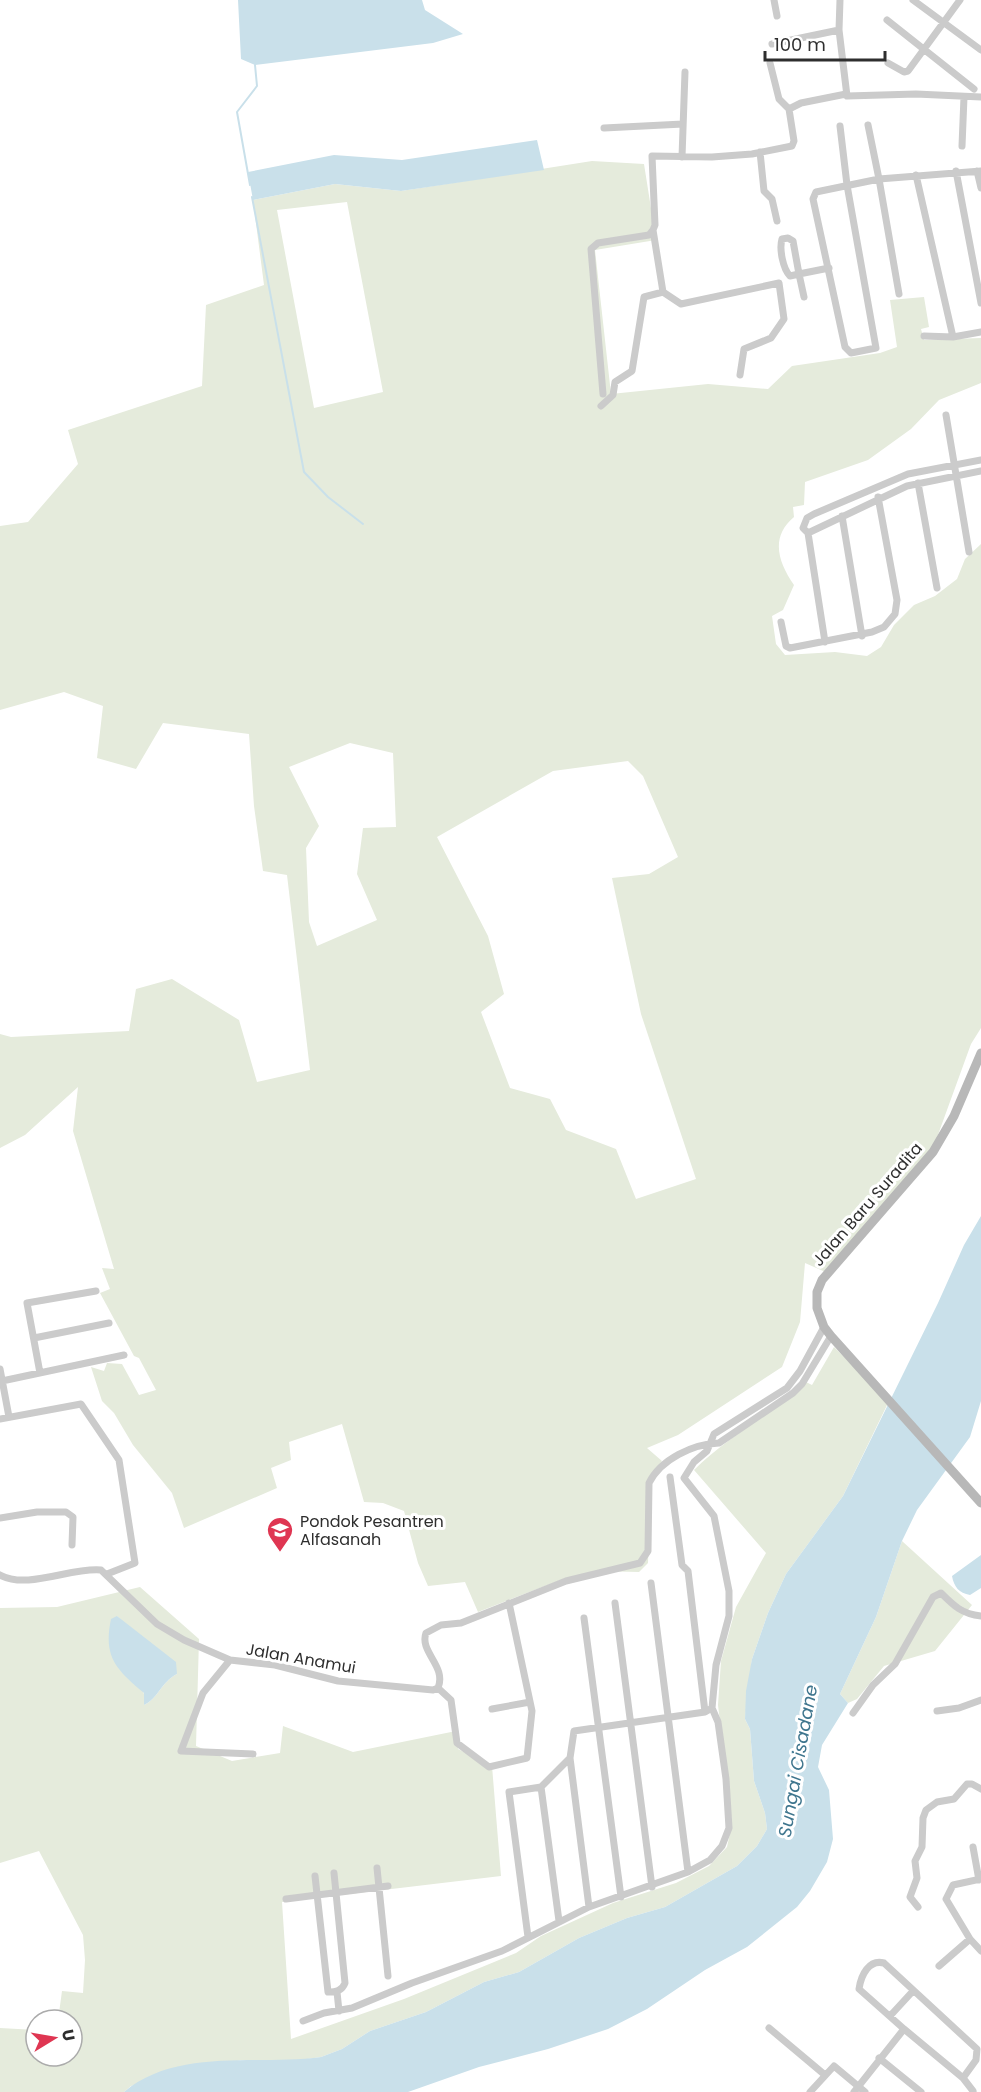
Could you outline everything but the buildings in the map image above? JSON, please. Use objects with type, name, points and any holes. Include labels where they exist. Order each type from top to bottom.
[{"type":"main road","name":"Jalan Baru Suradita","points":[[981,1053],[954,1116],[933,1152],[822,1280],[816,1300],[824,1327],[833,1339],[981,1503]]},
{"type":"street","points":[[774,0],[777,16]]},
{"type":"street","points":[[840,0],[839,30],[846,94]]},
{"type":"street","points":[[913,0],[981,50]]},
{"type":"street","points":[[888,63],[904,72],[908,71],[960,0]]},
{"type":"street","points":[[887,20],[974,89]]},
{"type":"street","points":[[772,44],[839,30]]},
{"type":"street","points":[[740,375],[744,349],[771,338],[784,319],[779,283],[681,304],[663,292],[653,230],[652,156],[682,157],[760,152],[794,144],[789,108],[779,99],[770,63]]},
{"type":"street","points":[[682,157],[685,72]]},
{"type":"street","points":[[789,108],[801,103],[846,94],[849,97],[916,94],[981,97]]},
{"type":"street","points":[[962,146],[964,97]]},
{"type":"street","points":[[604,128],[683,124]]},
{"type":"street","points":[[868,125],[899,294]]},
{"type":"street","points":[[840,126],[847,185],[876,348],[851,353],[845,347],[814,194],[847,185],[879,179],[956,171],[979,171],[981,188]]},
{"type":"street","points":[[760,152],[764,191],[772,200],[777,221]]},
{"type":"street","points":[[956,171],[981,303]]},
{"type":"street","points":[[916,175],[953,337]]},
{"type":"street","points":[[603,394],[591,249],[598,243],[649,235],[653,230]]},
{"type":"street","points":[[804,297],[800,274],[793,241],[785,238],[780,245],[786,273],[790,276],[800,274],[829,268]]},
{"type":"street","points":[[601,406],[613,395],[615,382],[632,371],[644,297],[663,292]]},
{"type":"street","points":[[924,336],[953,337],[981,332]]},
{"type":"street","points":[[946,415],[969,552]]},
{"type":"street","points":[[825,642],[808,532],[805,532],[803,524],[814,514],[908,474],[981,460]]},
{"type":"street","points":[[808,532],[878,497],[918,483],[981,471]]},
{"type":"street","points":[[918,483],[938,588]]},
{"type":"street","points":[[781,622],[783,640],[788,648],[862,636],[884,627],[897,608],[878,497]]},
{"type":"street","points":[[842,516],[862,636]]},
{"type":"street","points":[[40,1373],[27,1303],[96,1291]]},
{"type":"street","points":[[34,1338],[109,1323]]},
{"type":"street","points":[[708,1710],[716,1665],[729,1616],[729,1591],[720,1532],[714,1516],[684,1478],[694,1462],[708,1451],[708,1443],[714,1434],[787,1388],[800,1371],[824,1327]]},
{"type":"street","points":[[509,1603],[533,1720],[528,1743],[528,1757],[489,1767],[457,1743],[452,1700],[438,1688],[441,1682],[439,1669],[425,1643],[426,1633],[441,1626],[461,1623],[509,1603],[542,1592],[566,1581],[640,1563],[648,1551],[649,1483],[654,1473],[673,1458],[708,1443],[719,1443],[793,1393],[802,1384],[833,1339]]},
{"type":"street","points":[[2,1381],[124,1355]]},
{"type":"street","points":[[0,1369],[9,1418]]},
{"type":"street","points":[[0,1419],[81,1404],[119,1460],[135,1563],[107,1574],[101,1570],[88,1569],[51,1577],[8,1579],[0,1575]]},
{"type":"street","points":[[303,2021],[324,2013],[352,2008],[412,1983],[502,1951],[590,1907],[652,1887],[688,1872],[710,1860],[723,1846],[729,1828],[726,1779],[718,1722],[708,1710],[688,1571],[682,1564],[670,1477]]},
{"type":"street","points":[[0,1518],[37,1512],[66,1512],[72,1517],[72,1545]]},
{"type":"street","name":"Jalan Anamui","points":[[107,1574],[157,1624],[184,1640],[230,1660],[274,1665],[338,1681],[433,1690],[438,1688]]},
{"type":"street","points":[[651,1583],[688,1872]]},
{"type":"street","points":[[854,1713],[873,1685],[895,1664],[933,1598],[940,1593],[957,1609],[968,1615],[981,1616]]},
{"type":"street","points":[[615,1603],[652,1887]]},
{"type":"street","points":[[584,1618],[621,1897]]},
{"type":"street","points":[[230,1660],[203,1693],[181,1751],[253,1754]]},
{"type":"street","points":[[937,1711],[959,1708],[981,1700]]},
{"type":"street","points":[[492,1709],[530,1702]]},
{"type":"street","points":[[590,1907],[570,1758],[574,1731],[708,1710]]},
{"type":"street","points":[[528,1937],[509,1792],[541,1787],[570,1758]]},
{"type":"street","points":[[918,1907],[910,1896],[917,1878],[915,1860],[922,1847],[923,1818],[926,1810],[937,1802],[954,1799],[967,1784],[981,1789]]},
{"type":"street","points":[[541,1787],[559,1921]]},
{"type":"street","points":[[973,1847],[980,1879],[953,1885],[946,1899],[970,1939],[980,1949]]},
{"type":"street","points":[[377,1868],[388,1976]]},
{"type":"street","points":[[315,1876],[328,1992],[337,1992],[343,1988],[345,1983],[334,1873]]},
{"type":"street","points":[[286,1899],[388,1886]]},
{"type":"street","points":[[939,1966],[970,1939]]},
{"type":"street","points":[[963,2078],[976,2060],[978,2049],[884,1964],[871,1964],[863,1975],[860,1989],[963,2078],[973,2091]]},
{"type":"street","points":[[890,2016],[913,1991]]},
{"type":"street","points":[[337,1992],[339,2011]]},
{"type":"street","points":[[769,2028],[825,2075]]},
{"type":"street","points":[[810,2092],[834,2066],[860,2090],[879,2058],[904,2029]]},
{"type":"street","points":[[879,2058],[921,2092]]},
{"type":"green space","points":[[592,161],[644,164],[656,240],[595,250],[611,394],[708,384],[768,389],[792,366],[880,353],[897,347],[890,300],[924,297],[929,327],[921,329],[924,340],[981,338],[981,383],[939,400],[911,429],[868,460],[805,482],[804,505],[793,507],[794,517],[786,525],[779,541],[781,559],[794,585],[783,610],[772,616],[776,644],[785,655],[835,652],[867,656],[881,647],[894,625],[914,605],[935,596],[957,579],[965,559],[981,544],[981,1028],[971,1044],[927,1165],[830,1274],[805,1263],[800,1322],[782,1367],[678,1435],[647,1448],[662,1461],[651,1477],[648,1563],[639,1572],[595,1571],[563,1579],[478,1612],[465,1582],[428,1586],[418,1563],[404,1511],[383,1503],[364,1502],[342,1424],[289,1442],[291,1460],[271,1468],[277,1488],[184,1528],[172,1493],[133,1445],[114,1413],[102,1401],[91,1367],[104,1371],[107,1363],[122,1364],[139,1395],[156,1390],[139,1358],[134,1356],[100,1293],[110,1289],[102,1268],[114,1269],[73,1131],[78,1087],[25,1135],[0,1148],[0,1034],[11,1037],[129,1031],[136,989],[172,979],[239,1020],[257,1082],[310,1070],[287,875],[263,871],[254,806],[249,734],[163,723],[136,769],[97,758],[103,706],[64,692],[0,710],[0,526],[28,522],[78,464],[68,430],[202,386],[206,305],[264,285],[253,200],[335,184],[401,191]],"holes":[[[347,202],[383,392],[314,408],[277,210]],[[350,743],[393,753],[396,827],[363,828],[357,874],[377,920],[317,946],[309,922],[306,848],[319,826],[289,767]],[[628,761],[643,776],[678,857],[649,874],[612,878],[641,1014],[696,1179],[636,1199],[616,1149],[566,1130],[550,1099],[510,1088],[481,1012],[504,994],[488,936],[437,837],[553,771]]]},
{"type":"green space","points":[[834,1347],[889,1401],[843,1496],[786,1574],[768,1613],[752,1659],[745,1719],[750,1729],[754,1781],[765,1813],[767,1829],[757,1846],[737,1866],[665,1907],[627,1918],[579,1938],[519,1972],[484,1982],[426,2012],[370,2031],[342,2049],[321,2057],[300,2060],[241,2060],[131,2086],[124,2092],[0,2092],[0,2028],[24,2029],[24,2068],[84,2068],[84,2008],[60,2008],[62,1991],[83,1993],[85,1960],[83,1935],[39,1851],[0,1863],[0,1608],[57,1607],[140,1587],[199,1639],[196,1746],[232,1761],[280,1753],[283,1726],[353,1752],[456,1731],[458,1749],[492,1766],[501,1876],[282,1902],[291,2039],[404,1999],[516,1953],[541,1936],[613,1903],[676,1883],[709,1866],[727,1847],[732,1824],[718,1705],[721,1661],[736,1607],[766,1553],[694,1470],[806,1382],[812,1385]],"holes":[[[117,1616],[177,1674],[153,1699],[144,1705],[144,1694]]]},
{"type":"green space","points":[[902,1541],[972,1605],[935,1651],[884,1666],[857,1699],[848,1703],[840,1694],[876,1617]]},
{"type":"water","points":[[238,0],[422,0],[425,10],[463,34],[433,43],[255,65],[241,59]]},
{"type":"water","points":[[537,140],[544,170],[401,191],[335,184],[253,200],[248,172],[334,155],[402,160]]},
{"type":"water","name":"Sungai Cisadane","points":[[981,1216],[981,1401],[970,1437],[917,1510],[902,1541],[876,1617],[840,1694],[848,1703],[822,1745],[818,1767],[829,1790],[833,1839],[827,1862],[810,1891],[797,1907],[747,1947],[705,1970],[647,2009],[608,2029],[548,2049],[479,2067],[408,2092],[124,2092],[145,2078],[169,2069],[193,2064],[321,2057],[342,2049],[370,2031],[426,2012],[484,1982],[519,1972],[579,1938],[627,1918],[665,1907],[737,1866],[757,1846],[767,1829],[765,1813],[754,1781],[750,1729],[745,1719],[746,1691],[752,1659],[768,1613],[786,1574],[843,1496],[964,1245]]},
{"type":"water","points":[[981,1555],[981,1588],[970,1595],[963,1593],[954,1583],[952,1576]]},
{"type":"water","points":[[117,1616],[176,1662],[177,1674],[144,1705],[144,1693],[119,1669],[111,1653],[109,1632],[111,1619]]},
{"type":"waterway","points":[[250,185],[237,112],[257,86],[255,65]]},
{"type":"waterway","points":[[252,197],[304,472],[328,497],[363,524]]},
{"type":"place","name":"Pondok Pesantren Alfasanah","points":[[280,1553]]}]
